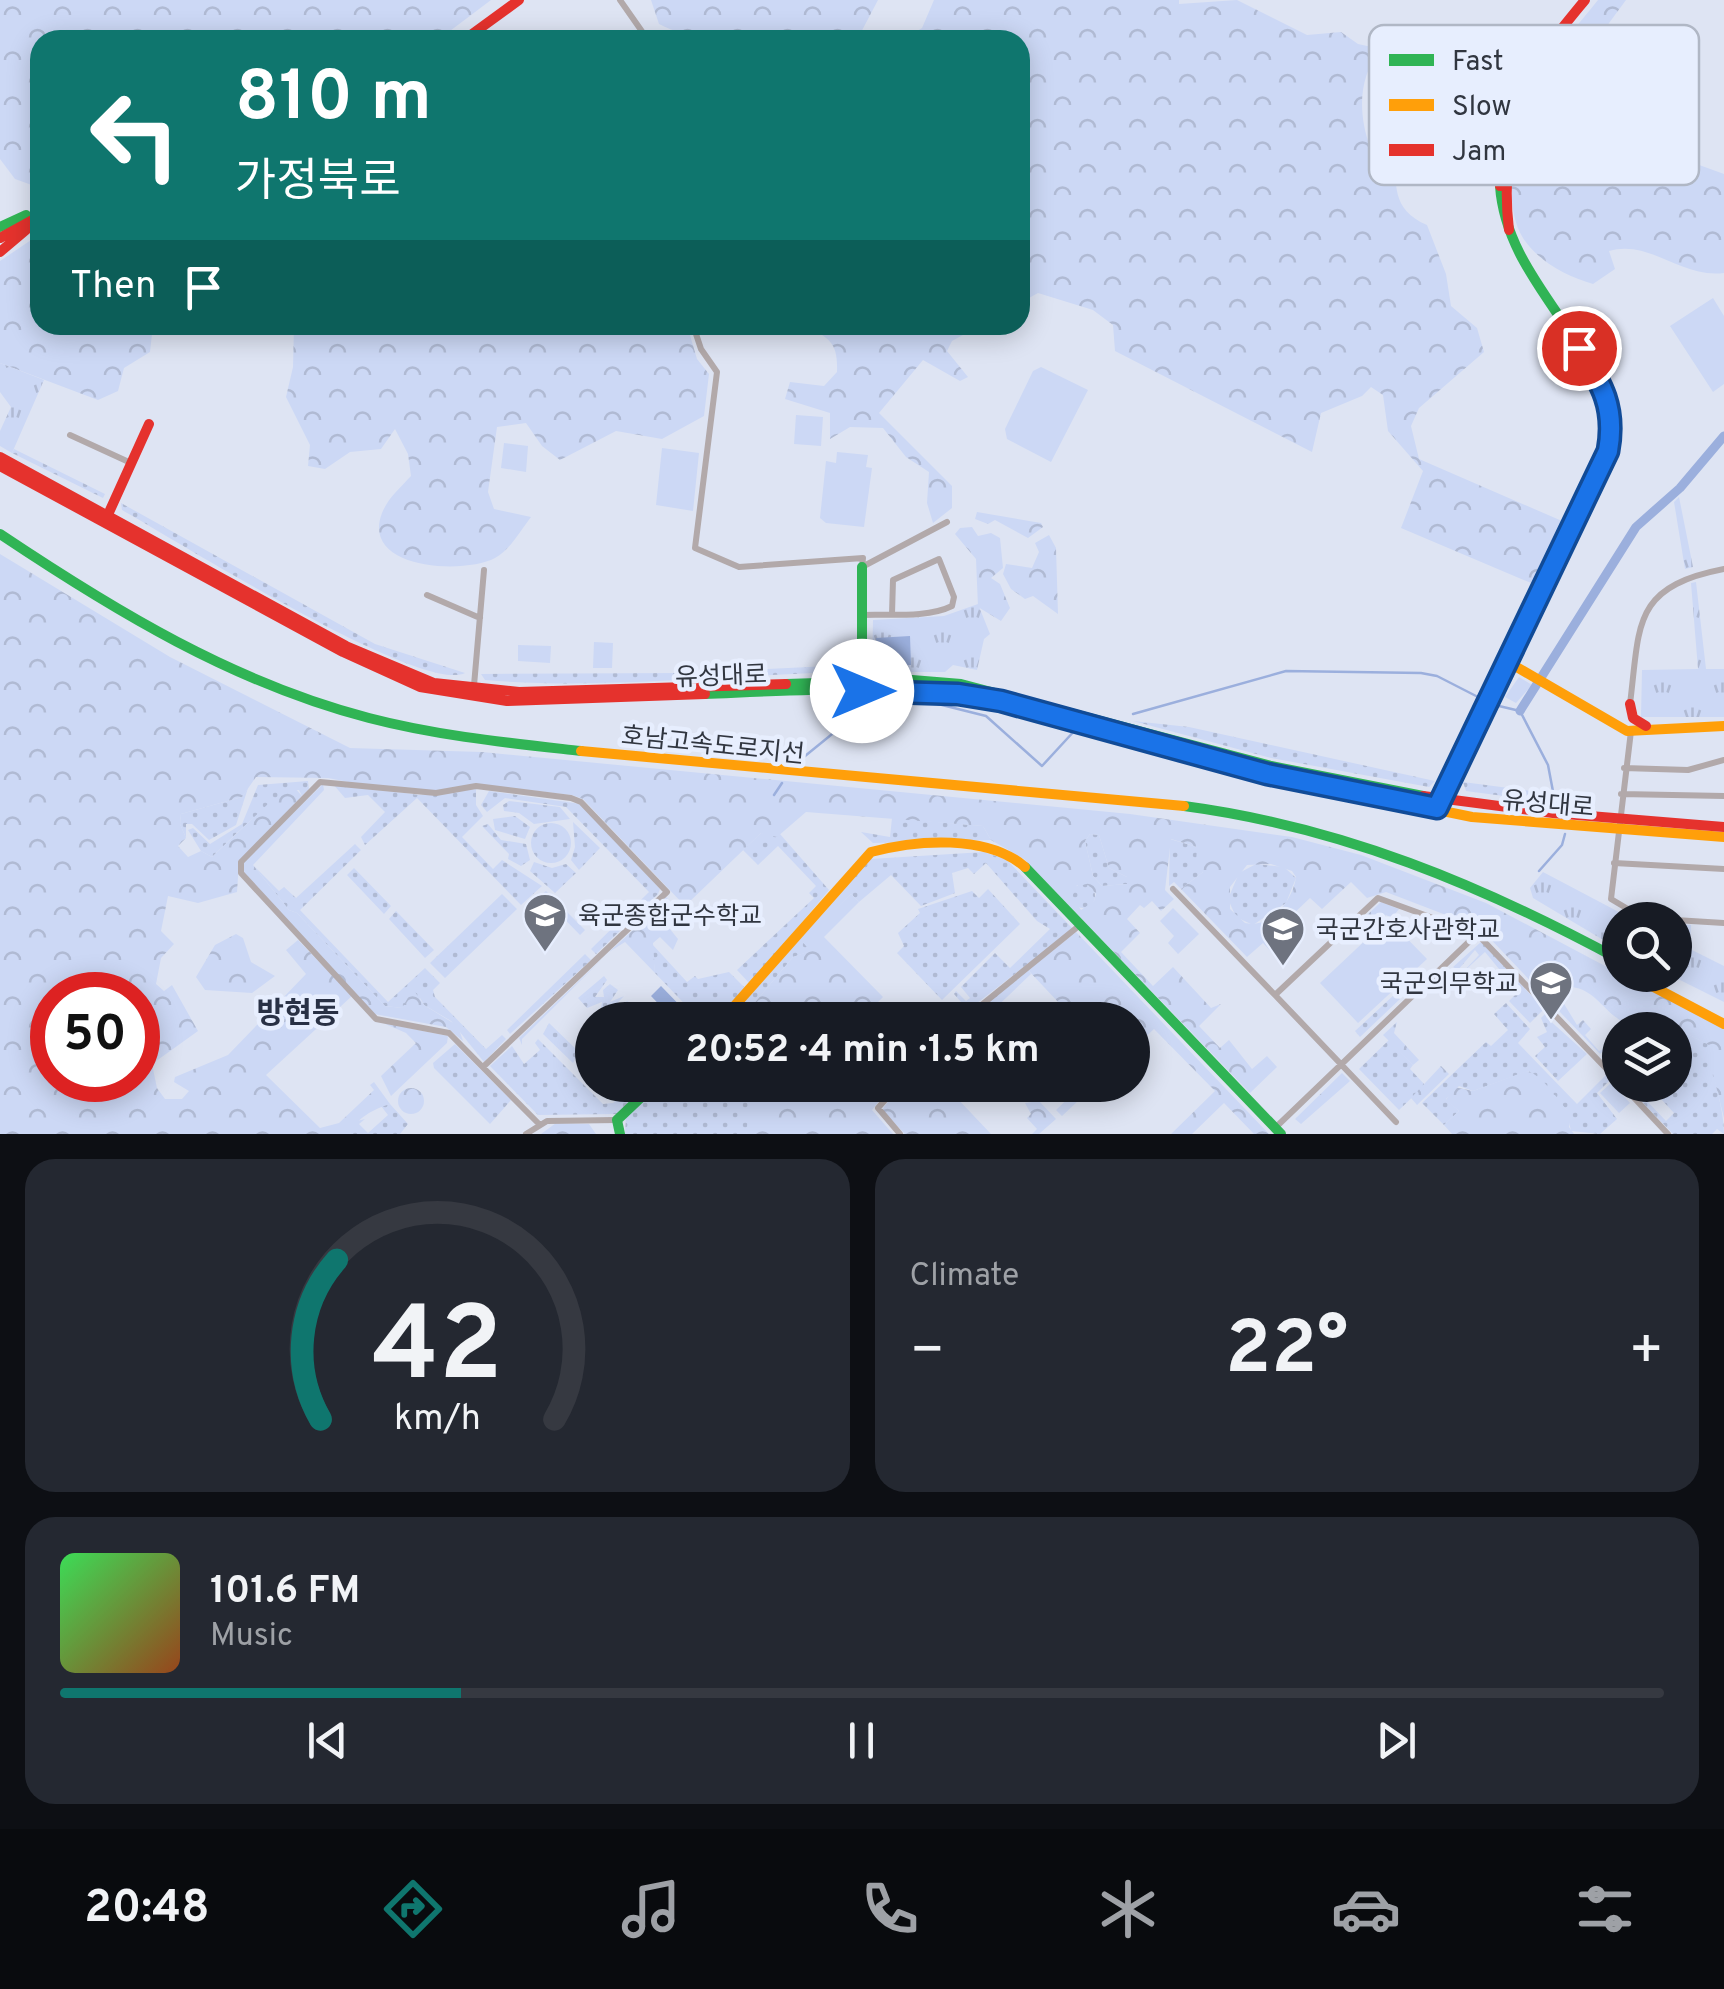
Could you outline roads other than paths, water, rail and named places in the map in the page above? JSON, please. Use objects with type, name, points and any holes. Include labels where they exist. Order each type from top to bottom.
[{"type":"main road","points":[[466,30],[506,0]]},
{"type":"main road","points":[[478,30],[519,0]]},
{"type":"main road","points":[[1565,25],[1585,0]]},
{"type":"main road","points":[[1439,804],[1598,476],[1612,430],[1603,386],[1533,282],[1502,222],[1499,185]]},
{"type":"main road","points":[[0,227],[30,220]]},
{"type":"main road","points":[[0,245],[30,224]]},
{"type":"main road","points":[[0,245],[30,226]]},
{"type":"main road","points":[[107,518],[149,424]]},
{"type":"main road","name":"유성대로","points":[[0,457],[384,672],[425,688],[519,701],[862,686],[944,693],[1001,701],[1267,774],[1439,804],[1472,817],[1724,827]]},
{"type":"main road","name":"유성대로","points":[[0,466],[107,518]]},
{"type":"main road","name":"호남고속도로지선","points":[[0,534],[72,584],[190,652],[288,694],[366,718],[466,737],[673,761],[1255,817],[1358,842],[1436,870],[1531,912],[1602,950]]},
{"type":"main road","name":"호남고속도로지선","points":[[0,545],[129,628],[200,666],[280,699],[369,727],[537,754],[1254,825],[1362,850],[1447,882],[1516,912],[1602,959]]},
{"type":"main road","points":[[862,567],[862,686]]},
{"type":"main road","points":[[1508,662],[1629,724],[1724,726]]},
{"type":"main road","name":"유성대로","points":[[1618,825],[1724,837]]},
{"type":"main road","points":[[738,1002],[876,850],[998,848],[1021,863],[1278,1131]]},
{"type":"main road","points":[[1663,992],[1724,1024]]},
{"type":"main road","points":[[1679,992],[1724,1016]]},
{"type":"main road","points":[[620,1134],[618,1120],[637,1102]]},
{"type":"street","points":[[620,0],[641,30]]},
{"type":"street","points":[[697,335],[718,372],[695,548],[739,566],[863,558],[862,567]]},
{"type":"street","points":[[70,436],[132,463]]},
{"type":"street","points":[[862,567],[947,522]]},
{"type":"street","points":[[862,615],[892,614],[952,606],[954,597],[939,559],[893,580],[892,614]]},
{"type":"street","points":[[473,694],[484,570]]},
{"type":"street","points":[[1615,902],[1610,892],[1638,636],[1648,608],[1676,582],[1724,570]]},
{"type":"street","points":[[426,596],[480,618]]},
{"type":"street","points":[[1624,768],[1688,770],[1724,760]]},
{"type":"street","points":[[484,1068],[667,892],[581,802],[570,798],[476,786],[436,793],[320,782],[241,862],[241,873],[376,1019],[444,1030],[538,1123]]},
{"type":"street","points":[[1621,794],[1724,795]]},
{"type":"street","points":[[1614,863],[1724,869]]},
{"type":"street","points":[[1172,889],[1396,1122]]},
{"type":"street","points":[[1275,995],[1378,898],[1477,934],[1602,1064]]},
{"type":"street","points":[[1692,921],[1724,923]]},
{"type":"street","points":[[985,1002],[1080,925]]},
{"type":"street","points":[[1278,1131],[1477,934]]},
{"type":"street","points":[[883,1102],[878,1108],[900,1134]]},
{"type":"street","points":[[1638,1102],[1668,1134]]},
{"type":"street","points":[[526,1134],[538,1123],[618,1120]]},
{"type":"waterway","points":[[1520,711],[1636,527],[1680,488],[1724,436]]},
{"type":"waterway","points":[[1133,714],[1286,671],[1421,673],[1437,676],[1478,697]]},
{"type":"waterway","points":[[794,765],[874,700],[914,698],[986,716],[1042,766],[1077,728]]},
{"type":"waterway","points":[[1499,706],[1520,711],[1548,765],[1555,802]]},
{"type":"waterway","points":[[774,795],[782,783]]},
{"type":"waterway","points":[[1539,871],[1562,845],[1565,834]]},
{"type":"place","name":"육군종합군수학교","points":[[545,953]]},
{"type":"place","name":"국군간호사관학교","points":[[1283,967]]},
{"type":"place","name":"국군의무학교","points":[[1551,1021]]},
{"type":"district","name":"방현동","points":[[298,1013]]}]
